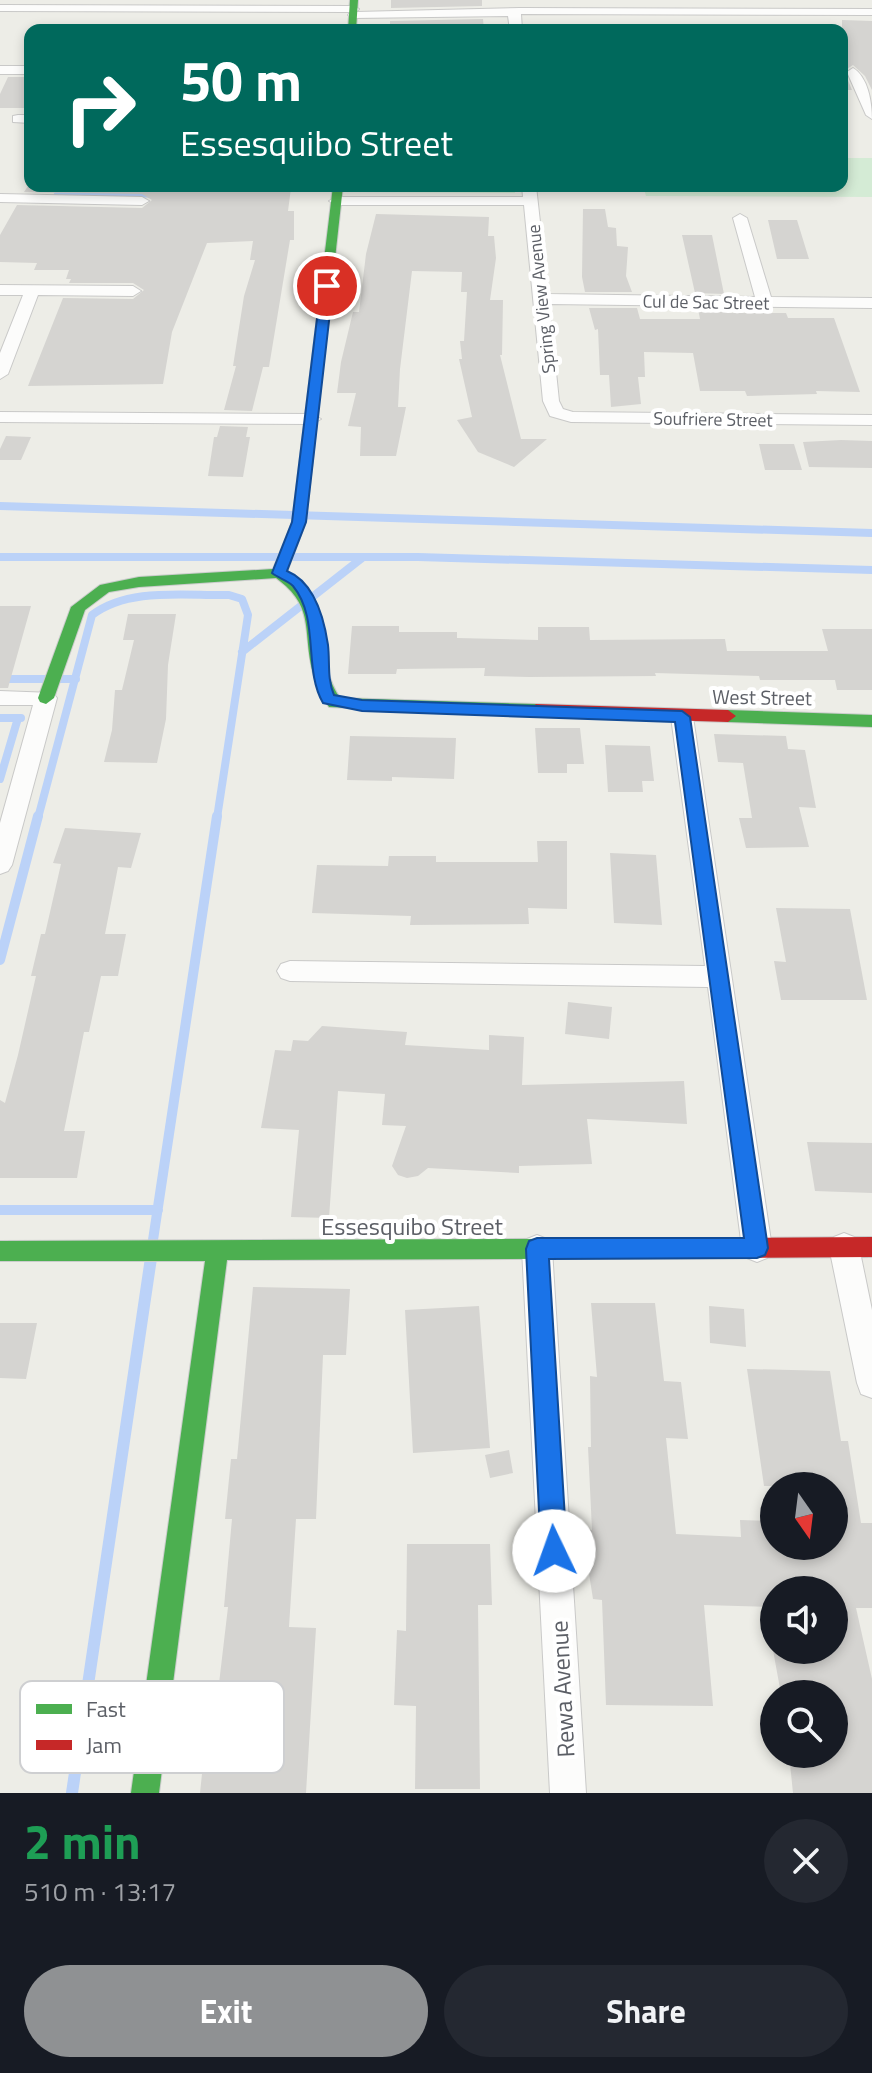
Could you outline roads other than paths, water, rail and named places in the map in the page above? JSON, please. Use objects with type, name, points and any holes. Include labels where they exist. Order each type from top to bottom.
[{"type":"street","points":[[0,8],[353,14],[872,12]]},
{"type":"street","points":[[516,12],[516,24]]},
{"type":"street","points":[[0,70],[24,70]]},
{"type":"street","points":[[848,72],[872,73]]},
{"type":"street","points":[[848,74],[872,115]]},
{"type":"street","points":[[0,865],[46,698],[78,607],[105,588],[139,582],[279,573],[299,522],[337,194],[530,194]]},
{"type":"street","name":"Spring View Avenue","points":[[530,194],[551,401],[556,412]]},
{"type":"street","points":[[0,198],[142,201]]},
{"type":"street","points":[[740,218],[765,303]]},
{"type":"street","points":[[0,290],[133,291]]},
{"type":"street","points":[[0,374],[32,291]]},
{"type":"street","name":"Cul de Sac Street","points":[[541,299],[872,303]]},
{"type":"street","name":"Soufriere Street","points":[[556,412],[571,417],[872,420]]},
{"type":"street","points":[[0,417],[312,419]]},
{"type":"street","name":"West Street","points":[[279,573],[294,579],[302,587],[318,631],[324,693],[335,703],[872,721]]},
{"type":"street","points":[[0,698],[46,698]]},
{"type":"street","points":[[682,717],[757,1248]]},
{"type":"street","points":[[290,971],[720,977]]},
{"type":"street","points":[[858,1247],[872,1383]]},
{"type":"street","name":"Essesquibo Street","points":[[0,1251],[858,1247]]},
{"type":"street","name":"Rewa Avenue","points":[[537,1249],[568,1793]]},
{"type":"street","points":[[160,1681],[217,1251]]},
{"type":"street","points":[[145,1793],[148,1773]]},
{"type":"waterway","points":[[56,195],[153,195]]},
{"type":"waterway","points":[[0,506],[872,533]]},
{"type":"waterway","points":[[0,557],[418,557],[872,570]]},
{"type":"waterway","points":[[242,652],[362,558]]},
{"type":"waterway","points":[[75,679],[92,615],[107,606],[140,597],[229,595],[242,599],[248,615],[242,652]]},
{"type":"waterway","points":[[217,818],[242,652]]},
{"type":"waterway","points":[[0,679],[75,679]]},
{"type":"waterway","points":[[38,818],[75,679]]},
{"type":"waterway","points":[[0,718],[18,718]]},
{"type":"waterway","points":[[0,779],[18,718]]},
{"type":"waterway","points":[[0,960],[38,816]]},
{"type":"waterway","points":[[158,1210],[217,816]]},
{"type":"waterway","points":[[0,1210],[158,1210]]},
{"type":"waterway","points":[[153,1240],[158,1210]]},
{"type":"waterway","points":[[89,1681],[151,1258]]},
{"type":"waterway","points":[[72,1793],[75,1773]]}]
